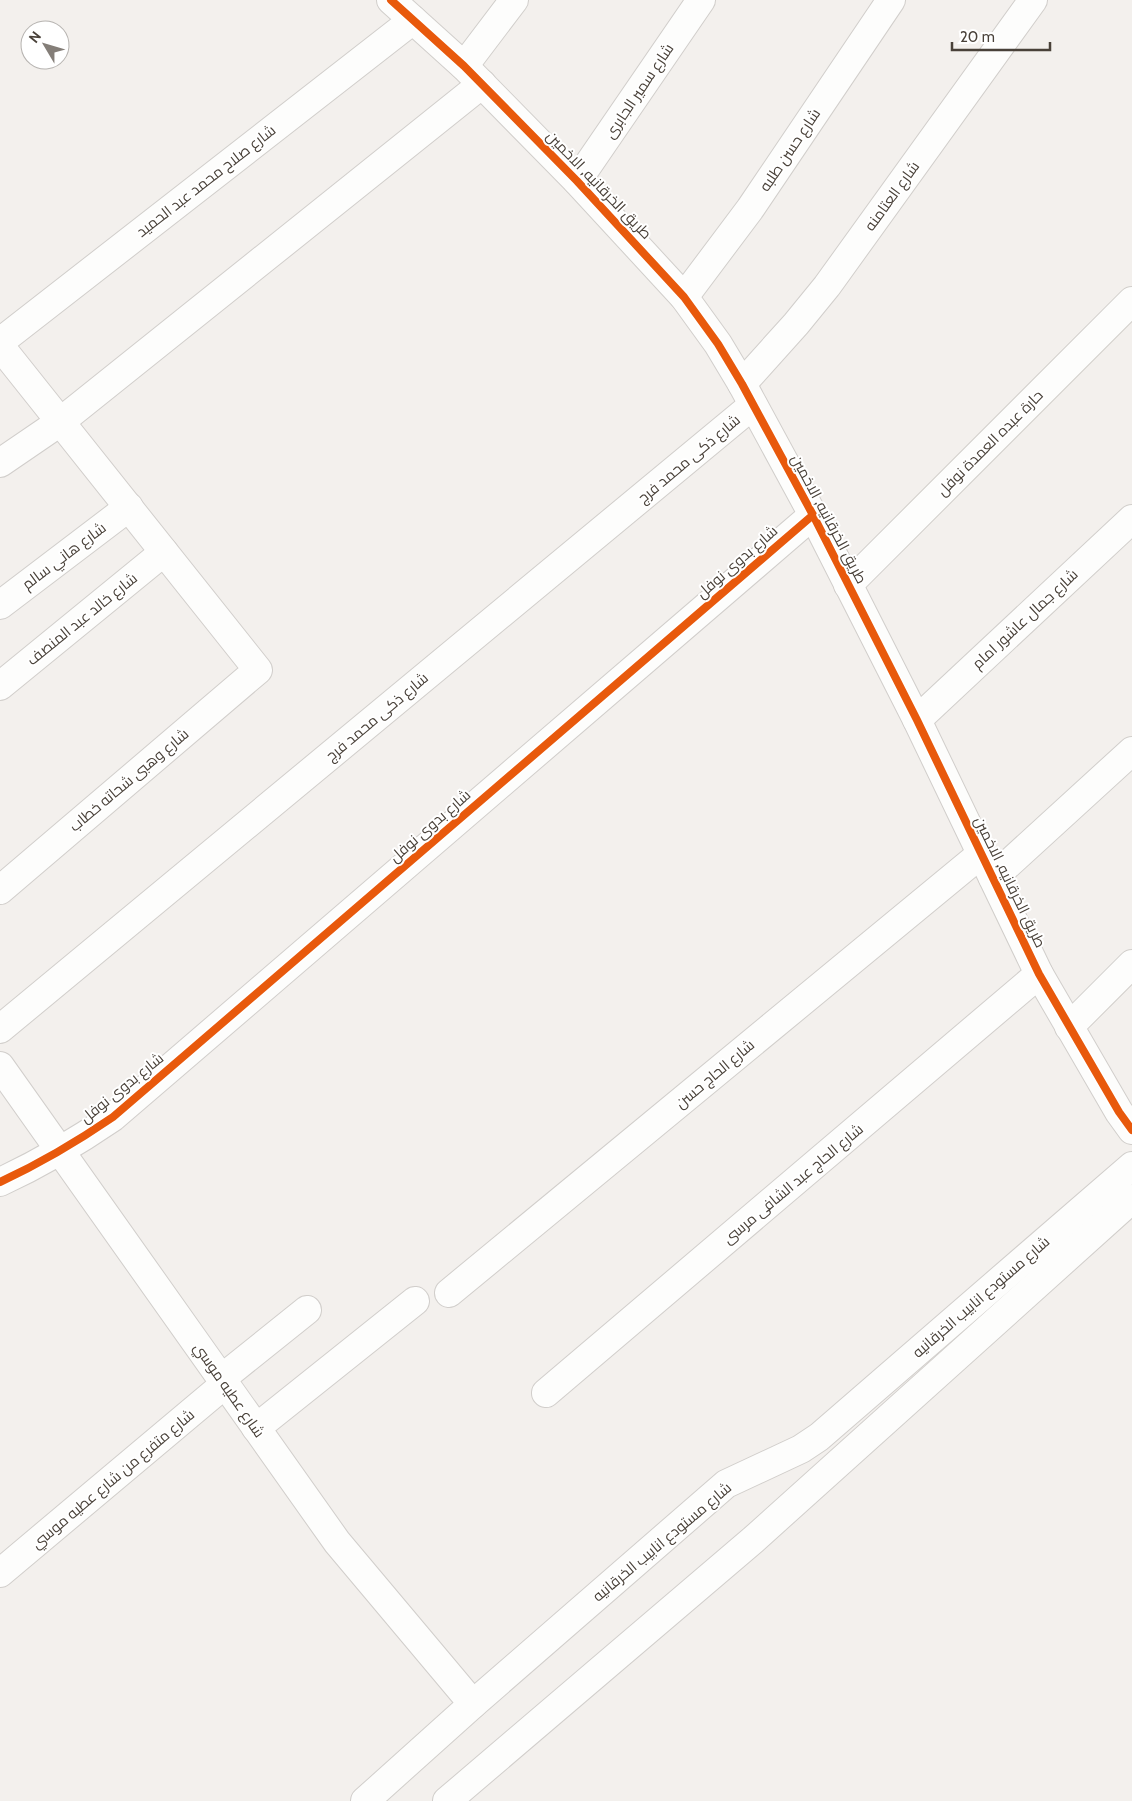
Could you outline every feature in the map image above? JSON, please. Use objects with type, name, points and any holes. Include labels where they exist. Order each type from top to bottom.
[{"type":"street","name":"طريق الخرقانيه, الاخمين","points":[[391,0],[473,75],[577,181],[684,297],[718,344],[813,515],[917,720],[1039,974],[1119,1112],[1132,1130]]},
{"type":"street","points":[[0,463],[60,422],[473,75],[514,0]]},
{"type":"street","name":"شارع سمير الجابرى","points":[[577,181],[701,0]]},
{"type":"street","name":"شارع حسن طلبه","points":[[684,297],[750,209],[891,0]]},
{"type":"street","name":"شارع العتامنه","points":[[748,395],[796,324],[827,286],[1033,0]]},
{"type":"street","name":"شارع صلاح محمد عبد الحميد","points":[[0,344],[413,20]]},
{"type":"street","name":"حارة عبده العمدة نوفل","points":[[848,585],[1132,300]]},
{"type":"street","points":[[0,344],[164,552]]},
{"type":"street","name":"شارع ذكى محمد فرج","points":[[0,1029],[748,395]]},
{"type":"street","name":"شارع هاني سالم","points":[[0,605],[129,507]]},
{"type":"street","name":"شارع بدوى نوفل","points":[[0,1182],[40,1164],[113,1117],[813,515]]},
{"type":"street","name":"شارع جمال عاشور امام","points":[[917,720],[1132,519]]},
{"type":"street","name":"شارع وهبى شحاته خطاب","points":[[0,890],[258,670],[164,552]]},
{"type":"street","name":"شارع خالد عبد المنصف","points":[[0,686],[164,552]]},
{"type":"street","points":[[993,878],[1132,751]]},
{"type":"street","name":"شارع الحاج حسن","points":[[449,1294],[981,854]]},
{"type":"street","points":[[1069,1026],[1132,964]]},
{"type":"street","name":"شارع الحاج عبد الشافى مرسى","points":[[546,1393],[1039,974]]},
{"type":"street","name":"شارع عطيه موسي","points":[[0,1066],[337,1542],[473,1704]]},
{"type":"street","name":"شارع مستودع انابيب الخرقانيه","points":[[365,1801],[473,1704],[726,1484],[801,1449],[819,1437],[1132,1166]]},
{"type":"street","name":"شارع مستودع انابيب الخرقانيه","points":[[447,1801],[753,1540],[1132,1199]]},
{"type":"street","points":[[256,1428],[415,1301]]},
{"type":"street","name":"شارع متفرع من شارع عطيه موسي","points":[[0,1573],[308,1310]]},
{"type":"cycle path","points":[[391,0],[464,66],[577,181],[684,297],[718,344],[742,384],[813,515],[917,720],[1039,974],[1119,1112],[1132,1130]]},
{"type":"cycle path","points":[[0,1182],[58,1152],[113,1117],[813,515]]}]
